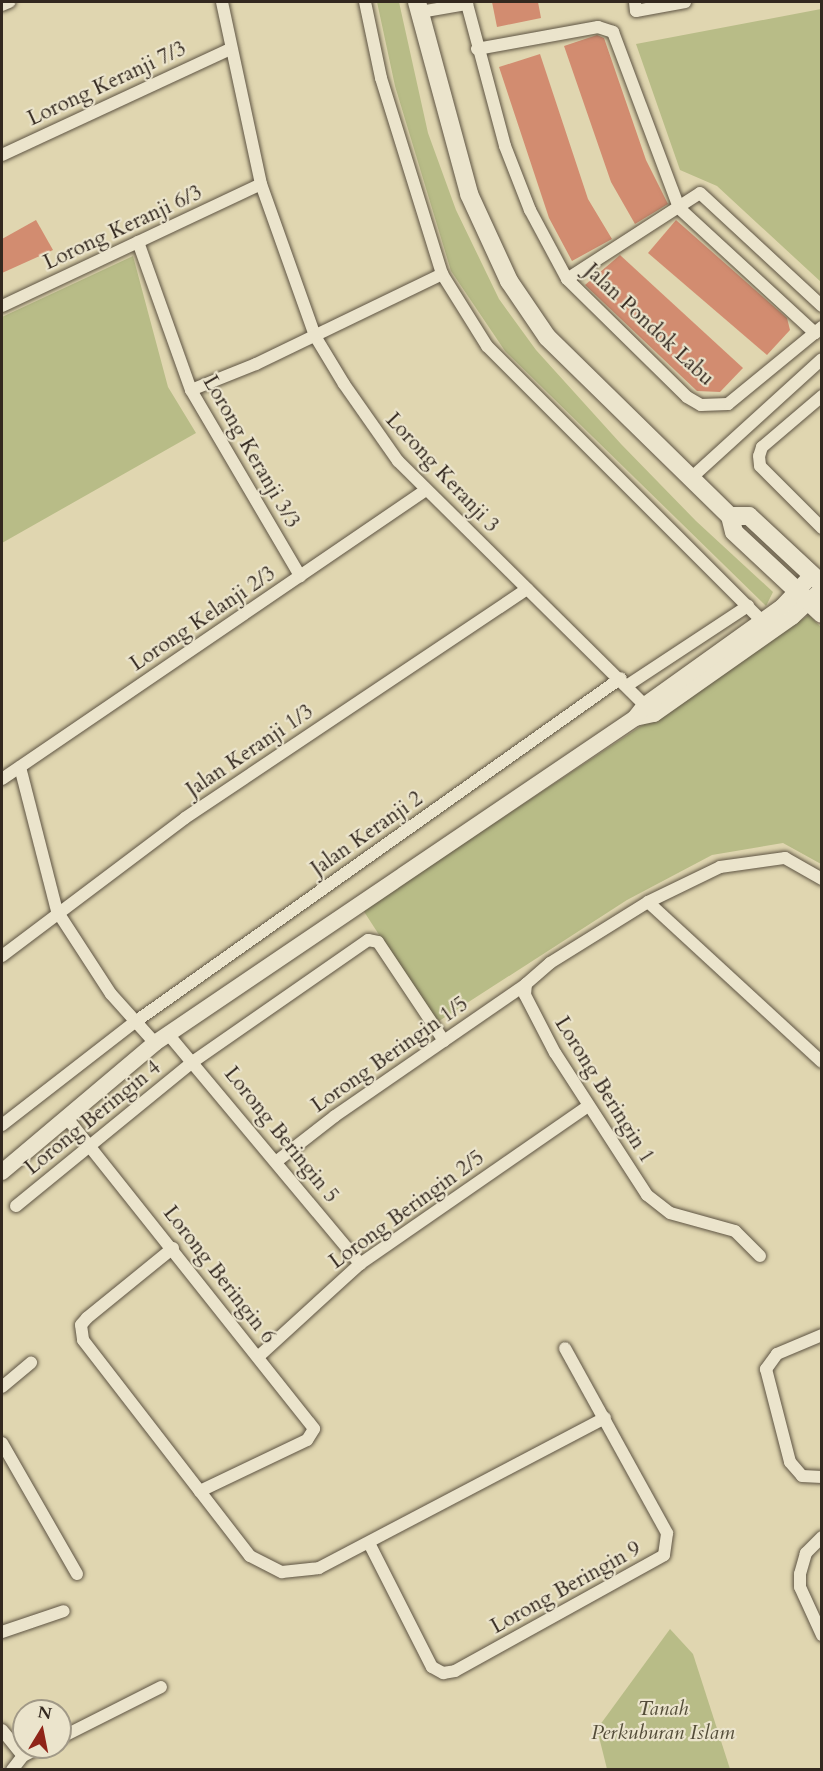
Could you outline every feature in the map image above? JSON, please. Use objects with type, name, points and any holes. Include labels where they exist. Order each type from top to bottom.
[{"type":"main road","points":[[418,7],[470,194],[509,281],[547,337],[730,516],[749,516],[814,593]]},
{"type":"street","points":[[2,5],[9,2]]},
{"type":"street","name":"Lorong Keranji 3","points":[[222,2],[230,49],[261,184],[315,336],[367,422],[426,490],[624,681],[645,712]]},
{"type":"street","points":[[365,2],[381,78],[442,274],[501,364],[762,621]]},
{"type":"street","points":[[634,2],[636,11],[662,4],[685,2]]},
{"type":"street","name":"Jalan Pondok Labu","points":[[418,7],[467,4],[477,49],[530,210],[567,279],[687,397],[701,405],[728,404],[818,330]]},
{"type":"street","points":[[477,49],[598,27],[613,32],[679,208],[818,330]]},
{"type":"street","name":"Lorong Keranji 7/3","points":[[2,155],[230,49]]},
{"type":"street","name":"Lorong Keranji 6/3","points":[[2,306],[261,184]]},
{"type":"street","points":[[567,279],[699,193],[822,306]]},
{"type":"street","name":"Lorong Keranji 3/3","points":[[138,242],[191,390],[300,576]]},
{"type":"street","points":[[191,390],[315,336],[375,303],[442,274]]},
{"type":"street","points":[[690,479],[822,359]]},
{"type":"street","points":[[822,396],[762,447],[760,466],[822,528]]},
{"type":"street","name":"Lorong Kelanji 2/3","points":[[2,779],[426,490]]},
{"type":"street","name":"Jalan Keranji 1/3","points":[[2,956],[57,911],[185,818],[527,589]]},
{"type":"street","points":[[645,712],[762,621],[814,593]]},
{"type":"street","points":[[2,1172],[162,1038],[645,712],[814,593]]},
{"type":"street","name":"Jalan Keranji 2","points":[[2,1125],[135,1022],[624,681],[748,606]]},
{"type":"street","points":[[20,767],[57,911]]},
{"type":"street","name":"Lorong Beringin 1/5","points":[[277,1161],[526,984],[550,963],[648,902],[720,867],[775,858],[802,865],[822,879]]},
{"type":"street","points":[[648,902],[822,1062]]},
{"type":"street","name":"Lorong Beringin 5","points":[[57,911],[135,1022],[194,1061],[360,1264]]},
{"type":"street","name":"Lorong Beringin 4","points":[[15,1206],[194,1061],[373,938],[444,1041]]},
{"type":"street","name":"Lorong Beringin 1","points":[[526,984],[529,1004],[588,1106],[646,1195],[670,1213],[735,1231],[760,1256]]},
{"type":"street","name":"Lorong Beringin 2/5","points":[[258,1357],[360,1264],[588,1106]]},
{"type":"street","name":"Lorong Beringin 6","points":[[67,1118],[93,1145],[314,1429],[307,1440],[200,1491]]},
{"type":"street","points":[[173,1248],[87,1318],[81,1330],[86,1347],[250,1556],[282,1572],[319,1568],[605,1418]]},
{"type":"street","points":[[822,1335],[777,1354],[766,1369],[790,1462],[802,1476],[822,1477]]},
{"type":"street","name":"Lorong Beringin 9","points":[[369,1543],[432,1666],[443,1673],[455,1671],[664,1555],[667,1533],[565,1348]]},
{"type":"street","points":[[2,1387],[32,1363]]},
{"type":"street","points":[[2,1443],[76,1574]]},
{"type":"street","points":[[821,1537],[806,1553],[800,1587],[822,1635]]},
{"type":"street","points":[[2,1632],[64,1611]]},
{"type":"street","points":[[72,1732],[161,1688]]},
{"type":"street","points":[[2,1730],[12,1742]]},
{"type":"green space","points":[[377,2],[399,2],[428,133],[456,210],[499,299],[536,350],[621,444],[696,521],[773,592],[766,606],[505,351],[451,271],[395,86]]},
{"type":"green space","points":[[822,9],[821,282],[717,186],[680,170],[636,44]]},
{"type":"green space","points":[[133,256],[168,387],[196,433],[2,543],[2,317]]},
{"type":"green space","points":[[809,615],[821,627],[821,864],[783,843],[712,855],[627,900],[436,1023],[363,910]]},
{"type":"green space","name":"Tanah Perkuburan Islam","points":[[670,1629],[693,1654],[730,1769],[607,1769],[597,1729]]},
{"type":"building","points":[[492,2],[538,2],[541,18],[497,27]]},
{"type":"building","points":[[597,35],[604,38],[646,160],[668,204],[635,224],[611,182],[564,46]]},
{"type":"building","points":[[540,54],[588,199],[612,239],[572,261],[549,218],[499,67]]},
{"type":"building","points":[[36,220],[53,250],[2,273],[2,239]]},
{"type":"building","points":[[676,220],[787,318],[790,330],[767,355],[648,253]]},
{"type":"building","points":[[620,255],[743,368],[720,392],[697,391],[585,285]]}]
